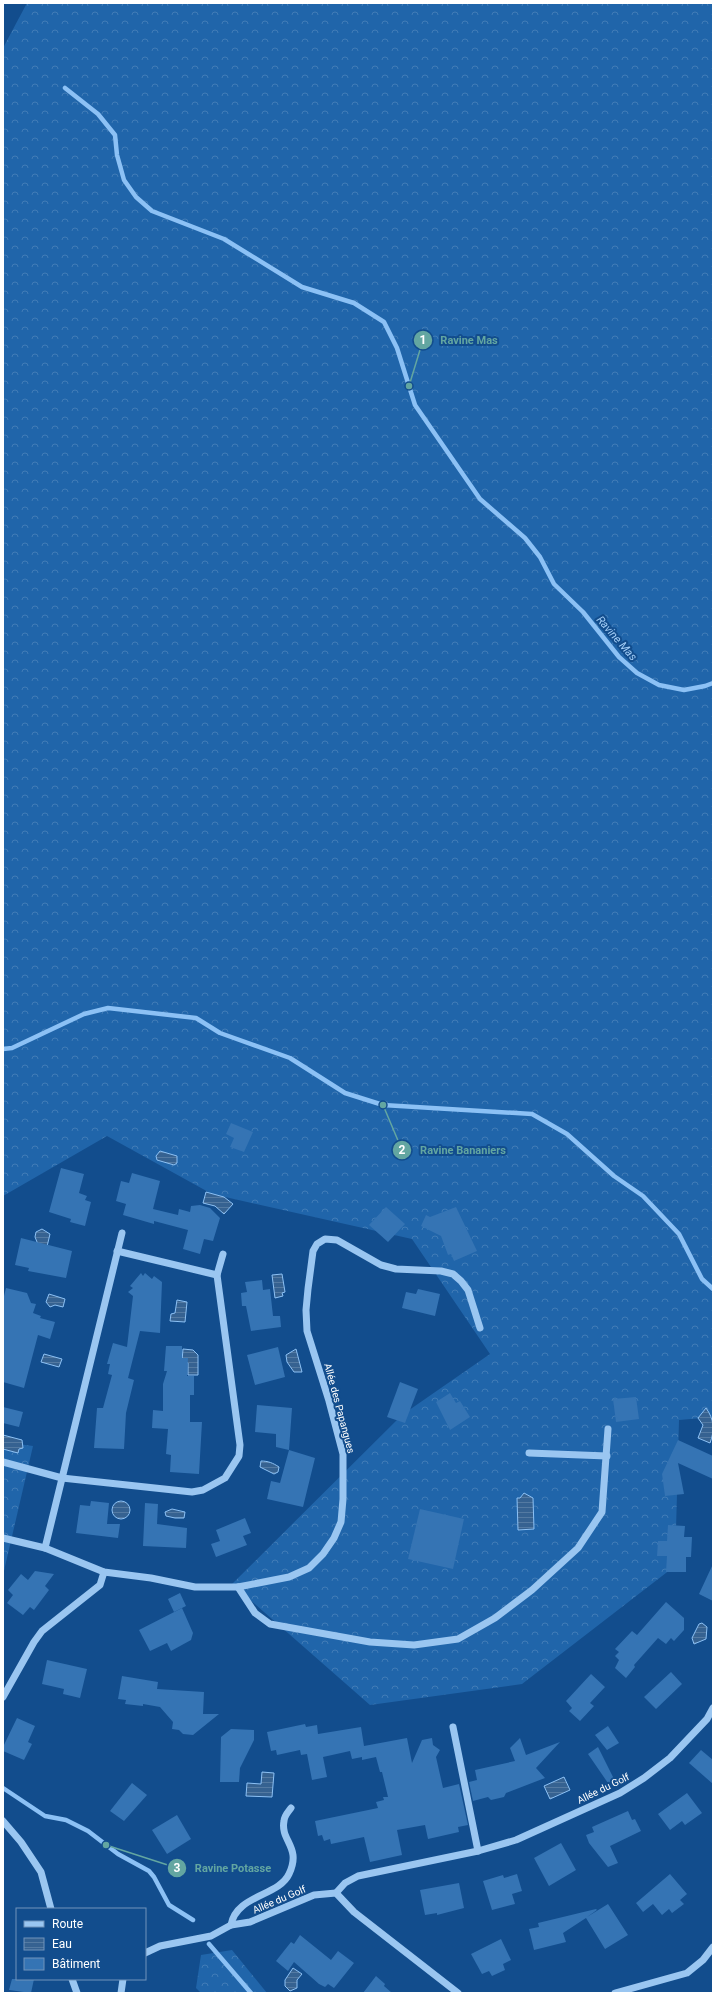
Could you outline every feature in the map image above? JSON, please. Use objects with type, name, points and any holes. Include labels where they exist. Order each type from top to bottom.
[{"type":"street","points":[[45,1548],[122,1233]]},
{"type":"street","name":"Allée des Papangues","points":[[3,1538],[45,1548],[104,1572],[151,1578],[195,1587],[238,1587],[289,1577],[309,1568],[327,1549],[341,1522],[343,1454],[329,1400],[306,1331],[308,1289],[313,1250],[317,1244],[325,1240],[338,1240],[381,1265],[396,1269],[441,1271],[453,1274],[468,1290],[480,1328]]},
{"type":"street","points":[[118,1251],[217,1275]]},
{"type":"street","points":[[3,1462],[62,1478],[192,1492],[203,1490],[225,1478],[239,1456],[240,1445],[217,1275],[223,1254]]},
{"type":"street","points":[[238,1587],[255,1613],[270,1624],[370,1642],[414,1645],[458,1639],[496,1618],[532,1590],[578,1548],[602,1512],[608,1429]]},
{"type":"street","points":[[529,1453],[607,1456]]},
{"type":"street","points":[[3,1697],[34,1642],[42,1631],[100,1585],[104,1572]]},
{"type":"street","name":"Allée du Golf","points":[[146,1953],[160,1946],[211,1936],[231,1925],[250,1922],[314,1895],[336,1893],[345,1883],[358,1876],[478,1851],[516,1840],[620,1793],[644,1778],[670,1758],[707,1719],[713,1708]]},
{"type":"street","points":[[453,1728],[478,1851]]},
{"type":"street","name":"Allée du Golf","points":[[231,1925],[236,1913],[252,1899],[282,1884],[288,1876],[294,1864],[293,1849],[283,1828],[284,1820],[291,1808]]},
{"type":"street","points":[[3,1821],[21,1842],[40,1872],[52,1908]]},
{"type":"street","points":[[336,1893],[354,1912],[458,1993]]},
{"type":"street","points":[[615,1993],[687,1973],[703,1960],[713,1947]]},
{"type":"street","points":[[72,1980],[77,1993]]},
{"type":"street","points":[[121,1993],[123,1980]]},
{"type":"green space","points":[[27,3],[713,3],[713,1417],[679,1420],[675,1566],[522,1684],[370,1705],[232,1584],[402,1415],[490,1354],[412,1239],[212,1194],[107,1136],[3,1196],[3,48]]},
{"type":"green space","points":[[3,1442],[33,1446],[3,1575]]},
{"type":"green space","points":[[232,1950],[267,1993],[201,1993],[196,1988],[201,1955]]},
{"type":"water","points":[[160,1151],[177,1156],[177,1163],[174,1165],[157,1160],[156,1156]]},
{"type":"water","points":[[206,1192],[224,1197],[233,1204],[224,1214],[215,1206],[203,1203]]},
{"type":"water","points":[[42,1229],[50,1234],[44,1259],[35,1237],[36,1232]]},
{"type":"water","points":[[282,1274],[285,1292],[282,1293],[283,1296],[275,1298],[272,1275]]},
{"type":"water","points":[[49,1294],[65,1299],[63,1307],[55,1305],[50,1307],[46,1302]]},
{"type":"water","points":[[177,1300],[187,1302],[185,1322],[170,1321],[171,1314],[175,1313]]},
{"type":"water","points":[[183,1349],[193,1350],[198,1355],[198,1375],[188,1375],[188,1363],[182,1361]]},
{"type":"water","points":[[296,1349],[302,1372],[294,1372],[287,1362],[286,1355]]},
{"type":"water","points":[[44,1354],[62,1359],[59,1367],[41,1362]]},
{"type":"water","points":[[706,1408],[711,1416],[713,1425],[713,1434],[710,1443],[698,1438],[703,1425],[698,1418]]},
{"type":"water","points":[[3,1435],[22,1440],[23,1448],[19,1449],[18,1453],[3,1449]]},
{"type":"water","points":[[261,1461],[275,1464],[279,1467],[278,1472],[274,1474],[260,1467]]},
{"type":"water","points":[[524,1493],[533,1498],[534,1529],[518,1530],[517,1498],[520,1498]]},
{"type":"water","points":[[121,1501],[127,1504],[130,1510],[127,1516],[121,1519],[115,1516],[112,1510],[115,1504]]},
{"type":"water","points":[[172,1509],[185,1512],[184,1518],[166,1516],[165,1512]]},
{"type":"water","points":[[702,1623],[707,1627],[706,1639],[694,1644],[692,1638],[699,1624]]},
{"type":"water","points":[[262,1772],[274,1773],[272,1797],[246,1796],[247,1783],[261,1784]]},
{"type":"water","points":[[564,1777],[570,1790],[550,1799],[544,1786]]},
{"type":"water","points":[[293,1968],[302,1974],[297,1980],[297,1988],[290,1991],[285,1986],[285,1980]]},
{"type":"building","points":[[231,1123],[253,1132],[244,1152],[230,1147],[234,1138],[226,1134]]},
{"type":"building","points":[[61,1168],[84,1174],[79,1193],[87,1196],[85,1200],[91,1202],[85,1226],[70,1222],[71,1219],[49,1212]]},
{"type":"building","points":[[132,1173],[160,1181],[153,1209],[178,1215],[179,1209],[190,1212],[191,1206],[200,1205],[210,1208],[220,1218],[213,1241],[204,1239],[200,1254],[183,1249],[188,1230],[154,1221],[154,1224],[123,1215],[126,1204],[116,1201],[121,1181],[129,1183]]},
{"type":"building","points":[[386,1207],[405,1224],[388,1242],[369,1225]]},
{"type":"building","points":[[456,1207],[477,1251],[454,1261],[451,1254],[448,1255],[441,1236],[421,1226],[426,1215],[430,1217]]},
{"type":"building","points":[[21,1238],[72,1251],[66,1278],[28,1271],[29,1268],[15,1265]]},
{"type":"building","points":[[141,1273],[143,1276],[145,1273],[152,1279],[154,1276],[162,1282],[160,1333],[140,1331],[128,1378],[134,1380],[126,1413],[124,1449],[94,1448],[97,1408],[103,1408],[112,1375],[108,1374],[110,1364],[107,1364],[113,1343],[127,1347],[133,1296],[128,1292],[133,1288],[130,1286]]},
{"type":"building","points":[[262,1280],[263,1290],[270,1289],[273,1316],[280,1316],[281,1327],[251,1331],[246,1306],[242,1306],[241,1293],[247,1292],[245,1282]]},
{"type":"building","points":[[6,1288],[27,1293],[31,1303],[36,1304],[33,1313],[41,1316],[40,1318],[55,1322],[50,1339],[38,1335],[24,1388],[3,1382],[3,1300]]},
{"type":"building","points":[[418,1289],[440,1294],[435,1316],[402,1308],[406,1292],[416,1294]]},
{"type":"building","points":[[166,1346],[182,1346],[182,1358],[188,1358],[187,1376],[194,1376],[194,1395],[190,1395],[190,1422],[202,1422],[199,1474],[170,1472],[171,1455],[166,1454],[168,1429],[152,1428],[153,1410],[163,1411],[163,1384],[167,1371],[164,1371]]},
{"type":"building","points":[[278,1347],[285,1377],[255,1385],[247,1355]]},
{"type":"building","points":[[400,1382],[418,1389],[405,1423],[387,1417]]},
{"type":"building","points":[[450,1393],[456,1403],[460,1401],[470,1417],[450,1430],[436,1402]]},
{"type":"building","points":[[636,1397],[639,1419],[616,1422],[613,1399]]},
{"type":"building","points":[[257,1405],[292,1408],[289,1450],[276,1447],[276,1434],[255,1432]]},
{"type":"building","points":[[3,1407],[23,1412],[19,1427],[3,1423]]},
{"type":"building","points":[[678,1440],[713,1456],[713,1479],[678,1463],[684,1494],[665,1496],[662,1474]]},
{"type":"building","points":[[289,1450],[315,1458],[303,1507],[267,1499],[271,1481],[280,1483]]},
{"type":"building","points":[[91,1501],[109,1503],[107,1524],[120,1524],[118,1538],[76,1533],[80,1505],[90,1506]]},
{"type":"building","points":[[145,1503],[158,1504],[157,1524],[187,1528],[186,1548],[143,1546]]},
{"type":"building","points":[[420,1509],[464,1519],[453,1569],[408,1559]]},
{"type":"building","points":[[245,1518],[251,1533],[243,1536],[247,1545],[216,1557],[211,1544],[220,1541],[216,1530]]},
{"type":"building","points":[[668,1525],[685,1526],[684,1537],[692,1537],[691,1557],[686,1557],[686,1572],[666,1572],[667,1556],[657,1556],[658,1541],[667,1541]]},
{"type":"building","points":[[713,1564],[713,1601],[699,1594]]},
{"type":"building","points":[[35,1571],[54,1574],[45,1586],[49,1590],[34,1610],[30,1607],[23,1615],[7,1603],[13,1595],[8,1590],[21,1574],[28,1580]]},
{"type":"building","points":[[180,1593],[186,1606],[174,1612],[168,1599]]},
{"type":"building","points":[[666,1602],[684,1618],[684,1630],[674,1641],[671,1638],[666,1644],[658,1638],[634,1665],[635,1667],[626,1678],[615,1668],[619,1660],[615,1656],[619,1652],[615,1649],[632,1631],[637,1635]]},
{"type":"building","points":[[182,1608],[193,1633],[191,1640],[171,1651],[167,1643],[150,1651],[139,1630]]},
{"type":"building","points":[[47,1660],[87,1669],[80,1698],[63,1694],[64,1689],[42,1684]]},
{"type":"building","points":[[671,1672],[682,1684],[656,1709],[644,1697]]},
{"type":"building","points":[[591,1674],[605,1687],[590,1703],[594,1706],[580,1721],[569,1711],[572,1708],[566,1701]]},
{"type":"building","points":[[122,1676],[158,1682],[157,1689],[204,1692],[203,1714],[219,1714],[193,1735],[183,1734],[179,1730],[172,1729],[173,1722],[160,1707],[143,1704],[143,1706],[125,1704],[126,1700],[118,1699]]},
{"type":"building","points":[[17,1718],[35,1726],[28,1742],[32,1744],[24,1760],[3,1751],[3,1747]]},
{"type":"building","points":[[305,1724],[306,1727],[317,1725],[318,1734],[361,1727],[364,1746],[407,1738],[412,1763],[422,1740],[432,1738],[433,1745],[440,1750],[436,1757],[443,1788],[459,1784],[468,1825],[458,1827],[459,1832],[428,1839],[425,1825],[397,1830],[402,1855],[370,1862],[364,1837],[331,1844],[330,1839],[324,1841],[322,1835],[318,1836],[315,1821],[378,1808],[376,1802],[384,1800],[383,1797],[388,1797],[382,1772],[380,1772],[376,1757],[362,1760],[362,1757],[352,1759],[350,1751],[323,1757],[327,1777],[312,1780],[307,1754],[301,1755],[300,1750],[277,1755],[276,1750],[271,1751],[267,1732]]},
{"type":"building","points":[[608,1726],[619,1743],[607,1750],[595,1735]]},
{"type":"building","points":[[231,1729],[254,1730],[254,1740],[240,1768],[239,1782],[220,1782],[221,1737]]},
{"type":"building","points":[[520,1738],[526,1755],[560,1742],[536,1768],[545,1778],[506,1793],[504,1797],[491,1800],[488,1797],[473,1801],[469,1782],[477,1780],[475,1770],[515,1761],[510,1748]]},
{"type":"building","points":[[598,1747],[616,1783],[610,1786],[588,1754]]},
{"type":"building","points":[[701,1750],[713,1760],[713,1784],[689,1763]]},
{"type":"building","points":[[132,1783],[147,1795],[124,1821],[110,1811]]},
{"type":"building","points":[[687,1793],[702,1813],[685,1825],[682,1821],[670,1830],[658,1814]]},
{"type":"building","points":[[628,1811],[632,1820],[635,1819],[641,1831],[610,1846],[618,1863],[608,1867],[589,1843],[586,1835],[594,1832],[592,1827]]},
{"type":"building","points":[[177,1815],[191,1839],[167,1854],[152,1830]]},
{"type":"building","points":[[561,1843],[576,1870],[549,1886],[534,1858]]},
{"type":"building","points":[[517,1874],[522,1891],[512,1894],[515,1904],[492,1910],[483,1881],[503,1875],[504,1878]]},
{"type":"building","points":[[670,1874],[687,1894],[680,1900],[684,1904],[672,1913],[669,1909],[662,1915],[653,1904],[643,1912],[636,1903]]},
{"type":"building","points":[[459,1883],[464,1908],[437,1915],[437,1913],[425,1915],[420,1890]]},
{"type":"building","points":[[608,1904],[628,1935],[605,1949],[586,1918],[563,1933],[566,1942],[534,1950],[529,1929],[539,1927],[538,1923],[597,1910],[587,1917]]},
{"type":"building","points":[[300,1935],[331,1960],[338,1951],[354,1963],[334,1988],[328,1984],[325,1987],[319,1984],[294,1962],[288,1971],[276,1961],[291,1942],[294,1944]]},
{"type":"building","points":[[501,1939],[511,1960],[503,1964],[505,1970],[492,1976],[489,1971],[482,1974],[471,1954]]},
{"type":"building","points":[[376,1976],[385,1984],[384,1986],[392,1993],[363,1993]]},
{"type":"building","points":[[12,1979],[34,1980],[31,1993],[9,1990]]},
{"type":"waterway","name":"Ravine Mas","points":[[65,88],[98,114],[115,135],[117,155],[124,180],[136,197],[152,211],[224,239],[302,287],[354,303],[384,322],[397,348],[415,405],[480,499],[525,538],[540,557],[554,584],[583,612],[619,657],[637,673],[659,685],[684,690],[713,683]]},
{"type":"waterway","points":[[3,1049],[12,1048],[84,1014],[108,1008],[196,1018],[220,1033],[290,1058],[345,1093],[383,1105],[532,1114],[567,1134],[614,1176],[643,1196],[679,1234],[702,1279],[713,1289]]},
{"type":"waterway","points":[[3,1788],[45,1816],[66,1820],[88,1831],[118,1854],[149,1871],[154,1877],[169,1905],[193,1920]]},
{"type":"waterway","points":[[209,1944],[251,1993]]},
{"type":"place","name":"Ravine Mas","points":[[409,386]]},
{"type":"place","name":"Ravine Bananiers","points":[[383,1105]]},
{"type":"place","name":"Ravine Potasse","points":[[106,1845]]}]
